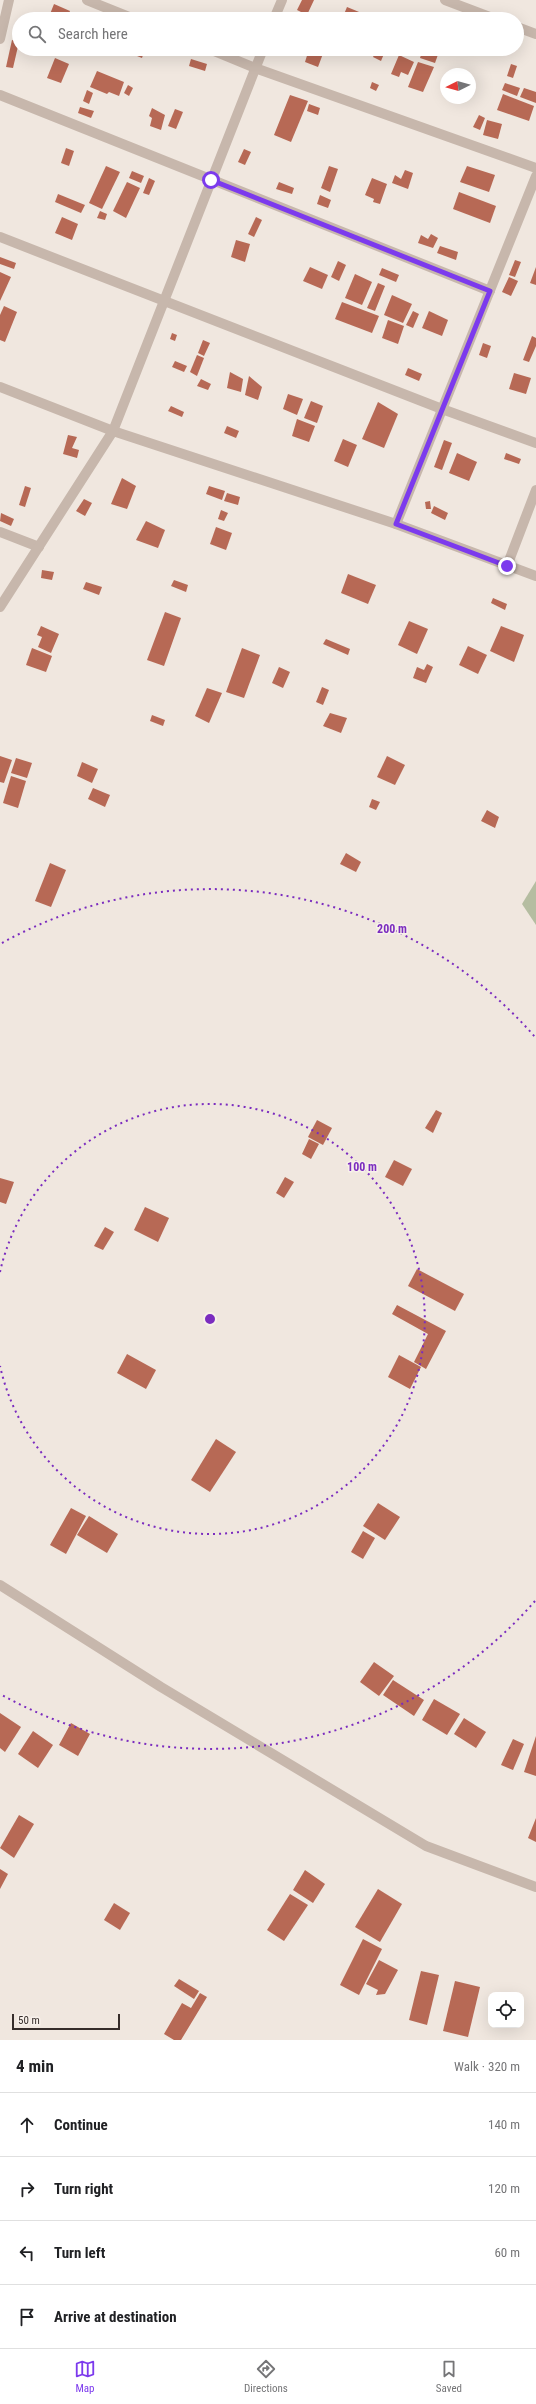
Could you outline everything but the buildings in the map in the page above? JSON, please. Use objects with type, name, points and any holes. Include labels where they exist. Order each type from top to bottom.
[{"type":"street","points":[[0,39],[9,0]]},
{"type":"street","points":[[87,0],[117,12]]},
{"type":"street","points":[[277,12],[282,0]]},
{"type":"street","points":[[445,0],[477,12]]},
{"type":"street","points":[[524,30],[536,34]]},
{"type":"street","points":[[226,56],[255,68],[536,168]]},
{"type":"street","points":[[0,607],[113,431],[260,56]]},
{"type":"street","points":[[0,95],[490,291]]},
{"type":"street","points":[[396,524],[536,176]]},
{"type":"street","points":[[0,237],[442,409],[536,443]]},
{"type":"street","points":[[0,387],[113,431],[396,524],[536,576]]},
{"type":"street","points":[[507,566],[536,490]]},
{"type":"street","points":[[0,532],[39,547]]},
{"type":"street","points":[[0,1585],[161,1687],[426,1846],[536,1887]]},
{"type":"green space","points":[[536,881],[536,925],[522,904]]},
{"type":"route","points":[[211,180],[490,291],[396,524],[507,566]]}]
